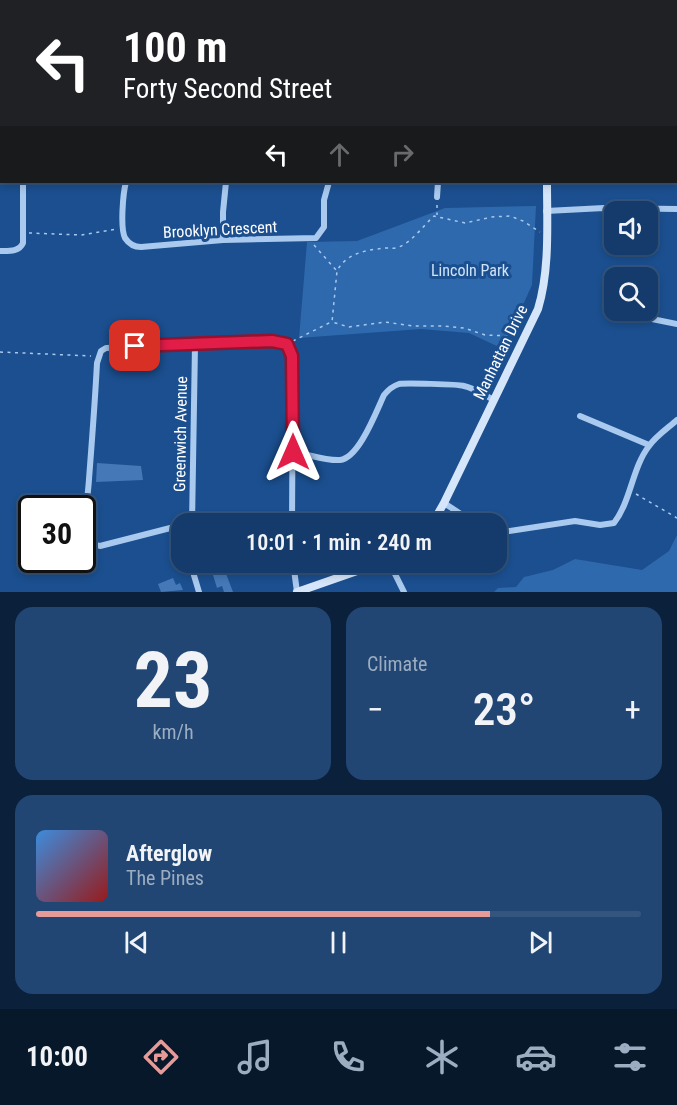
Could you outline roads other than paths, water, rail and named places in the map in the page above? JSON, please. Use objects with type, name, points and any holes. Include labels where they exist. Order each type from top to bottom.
[{"type":"street","points":[[0,251],[21,248],[23,243],[23,183]]},
{"type":"street","name":"Brooklyn Crescent","points":[[126,183],[123,193],[124,237],[136,247],[223,240],[316,238],[324,227],[324,200],[329,183]]},
{"type":"street","points":[[223,240],[226,183]]},
{"type":"street","points":[[437,197],[438,183]]},
{"type":"street","name":"Manhattan Drive","points":[[438,513],[538,309],[543,290],[547,183]]},
{"type":"street","points":[[546,211],[604,208],[677,209]]},
{"type":"street","points":[[658,320],[677,324]]},
{"type":"street","points":[[171,528],[100,546],[90,543],[88,538],[86,532],[87,505],[98,356],[106,348],[272,341],[287,344],[292,356],[292,513]]},
{"type":"street","name":"Greenwich Avenue","points":[[190,513],[195,345]]},
{"type":"street","points":[[293,452],[336,460],[348,457],[357,449],[384,395],[396,385],[467,386],[494,400]]},
{"type":"street","points":[[580,416],[649,445]]},
{"type":"street","points":[[507,531],[575,521],[600,525],[614,523],[649,445],[677,420]]},
{"type":"street","points":[[444,503],[459,513]]},
{"type":"street","points":[[193,573],[199,592]]},
{"type":"street","points":[[294,573],[297,592],[351,573]]},
{"type":"street","points":[[394,573],[404,592]]},
{"type":"park label","name":"Lincoln Park","points":[[470,270]]}]
